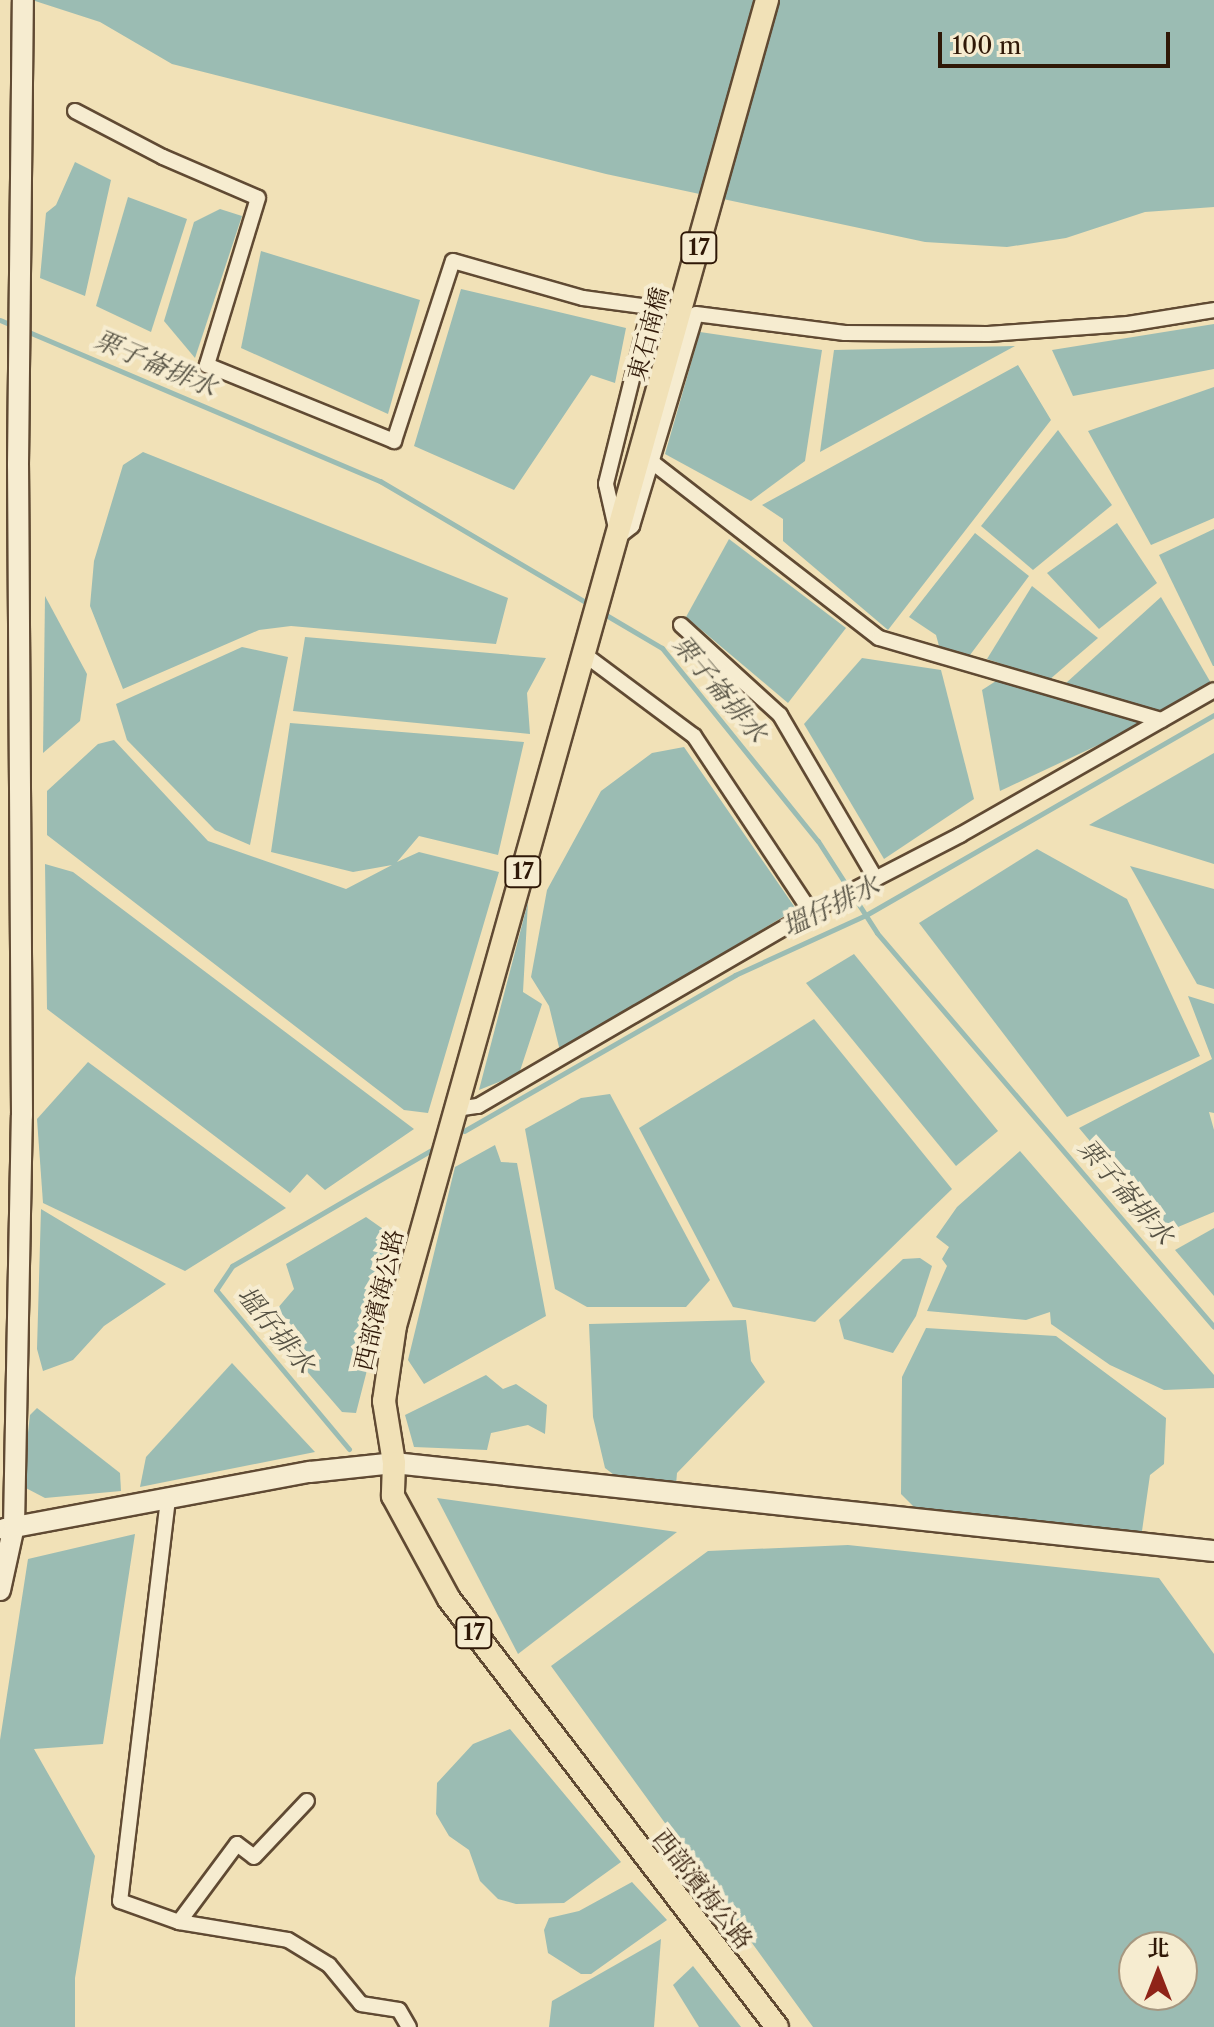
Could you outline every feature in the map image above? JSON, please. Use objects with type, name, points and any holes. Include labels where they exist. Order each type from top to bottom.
[{"type":"main road","name":"東石南橋","points":[[616,546],[767,0]]},
{"type":"main road","name":"西部濱海公路","points":[[616,546],[456,1109],[387,1366],[384,1401],[394,1463],[393,1496],[449,1599],[777,2027]]},
{"type":"street","points":[[0,1590],[7,1528],[24,819],[18,472],[23,0]]},
{"type":"street","points":[[75,111],[258,198],[207,365],[394,441],[453,261],[583,298],[650,307],[606,484],[616,546]]},
{"type":"street","points":[[616,546],[632,526],[696,314],[845,333],[988,334],[1128,324],[1214,310]]},
{"type":"street","points":[[652,462],[879,638],[1161,720]]},
{"type":"street","points":[[681,625],[780,715],[876,879]]},
{"type":"street","points":[[584,654],[694,736],[811,912]]},
{"type":"street","points":[[456,1109],[478,1106],[811,912],[876,879],[1214,690]]},
{"type":"street","points":[[7,1528],[310,1472],[394,1463],[1214,1551]]},
{"type":"street","points":[[168,1499],[120,1901],[179,1922],[288,1940],[329,1965],[361,2004],[399,2010],[409,2027]]},
{"type":"street","points":[[179,1922],[237,1844],[254,1857],[307,1801]]},
{"type":"water","points":[[32,0],[1214,0],[1214,207],[1145,212],[1066,238],[1007,247],[925,242],[606,174],[172,64],[100,22]]},
{"type":"water","points":[[75,162],[111,180],[85,296],[40,278],[46,213],[56,205]]},
{"type":"water","points":[[128,197],[187,219],[151,332],[96,306]]},
{"type":"water","points":[[220,209],[242,216],[195,358],[164,321],[194,222]]},
{"type":"water","points":[[261,251],[420,300],[388,414],[241,348]]},
{"type":"water","points":[[461,289],[626,328],[615,383],[591,375],[514,490],[414,446]]},
{"type":"water","points":[[1214,324],[1214,369],[1073,396],[1052,350]]},
{"type":"water","points":[[700,332],[822,350],[805,461],[751,501],[665,454]]},
{"type":"water","points":[[1015,346],[820,452],[834,350]]},
{"type":"water","points":[[1018,365],[1051,420],[888,630],[783,541],[783,519],[762,505]]},
{"type":"water","points":[[1214,387],[1214,518],[1151,545],[1088,431]]},
{"type":"water","points":[[1058,430],[1112,505],[1033,570],[981,526]]},
{"type":"water","points":[[143,452],[508,598],[496,644],[291,626],[259,630],[123,689],[90,606],[94,561],[123,465]]},
{"type":"water","points":[[1117,523],[1157,583],[1099,629],[1047,573]]},
{"type":"water","points":[[1214,529],[1214,666],[1213,666],[1159,555]]},
{"type":"water","points":[[975,533],[1029,576],[970,655],[939,646],[936,635],[909,617]]},
{"type":"water","points":[[729,539],[846,628],[788,703],[686,617]]},
{"type":"water","points":[[1032,586],[1098,638],[1049,680],[987,659]]},
{"type":"water","points":[[45,596],[87,674],[80,721],[43,753]]},
{"type":"water","points":[[1161,597],[1211,683],[1161,712],[1066,683]]},
{"type":"water","points":[[305,637],[546,658],[527,693],[530,734],[293,711]]},
{"type":"water","points":[[242,647],[288,657],[250,845],[215,830],[127,740],[116,704]]},
{"type":"water","points":[[862,658],[941,670],[974,799],[884,859],[804,724]]},
{"type":"water","points":[[996,681],[1143,720],[1143,724],[1000,791],[982,690]]},
{"type":"water","points":[[290,723],[524,742],[498,855],[419,836],[397,862],[419,852],[499,872],[428,1113],[404,1110],[47,835],[47,791],[98,744],[114,740],[208,841],[346,889],[392,865],[353,872],[271,852]]},
{"type":"water","points":[[684,747],[796,909],[560,1051],[549,1006],[531,977],[547,890],[601,791],[652,753]]},
{"type":"water","points":[[1214,753],[1214,864],[1089,825]]},
{"type":"water","points":[[1037,849],[1127,899],[1200,1056],[1067,1117],[919,923]]},
{"type":"water","points":[[45,864],[73,872],[414,1129],[325,1190],[307,1174],[290,1193],[47,1009]]},
{"type":"water","points":[[1130,866],[1214,889],[1214,989],[1197,984]]},
{"type":"water","points":[[528,902],[523,992],[542,1004],[519,1074],[479,1090]]},
{"type":"water","points":[[854,954],[998,1131],[956,1166],[806,983]]},
{"type":"water","points":[[1188,996],[1214,1004],[1214,1113],[1209,1112],[1214,1130],[1214,1212],[1166,1232],[1079,1128],[1212,1059]]},
{"type":"water","points":[[814,1019],[952,1189],[815,1322],[733,1307],[639,1128]]},
{"type":"water","points":[[88,1062],[286,1208],[185,1271],[43,1203],[37,1119]]},
{"type":"water","points":[[610,1094],[710,1280],[686,1307],[587,1307],[555,1289],[525,1129],[581,1098]]},
{"type":"water","points":[[495,1145],[501,1162],[517,1163],[546,1316],[424,1384],[408,1360],[455,1167]]},
{"type":"water","points":[[1020,1151],[1214,1375],[1214,1388],[1164,1390],[1110,1365],[1051,1324],[1050,1312],[1026,1320],[927,1311],[947,1266],[942,1259],[949,1247],[936,1237],[957,1207]]},
{"type":"water","points":[[41,1209],[166,1284],[104,1326],[73,1360],[43,1371],[37,1349]]},
{"type":"water","points":[[366,1217],[393,1236],[392,1273],[356,1413],[342,1412],[265,1323],[294,1289],[286,1264]]},
{"type":"water","points":[[1214,1228],[1214,1296],[1175,1250]]},
{"type":"water","points":[[920,1258],[932,1266],[916,1316],[893,1353],[844,1339],[839,1320],[903,1259]]},
{"type":"water","points":[[746,1320],[751,1361],[765,1382],[677,1473],[676,1485],[618,1478],[605,1468],[593,1417],[589,1324]]},
{"type":"water","points":[[926,1328],[1056,1336],[1166,1418],[1164,1464],[1150,1475],[1141,1538],[922,1515],[901,1494],[902,1377]]},
{"type":"water","points":[[232,1363],[315,1452],[140,1487],[146,1457]]},
{"type":"water","points":[[486,1375],[503,1389],[516,1384],[547,1405],[545,1434],[528,1425],[491,1433],[487,1450],[414,1447],[405,1415]]},
{"type":"water","points":[[37,1408],[120,1473],[121,1491],[45,1498],[22,1486],[30,1415]]},
{"type":"water","points":[[437,1498],[677,1532],[518,1654]]},
{"type":"water","points":[[135,1534],[103,1744],[34,1749],[95,1856],[75,1978],[75,2027],[0,2027],[0,1740],[28,1559]]},
{"type":"water","points":[[848,1545],[1159,1578],[1214,1654],[1214,2027],[813,2027],[551,1666],[708,1551]]},
{"type":"water","points":[[510,1729],[621,1862],[564,1903],[516,1904],[498,1899],[480,1881],[469,1850],[449,1836],[436,1814],[437,1783],[473,1744]]},
{"type":"water","points":[[632,1882],[667,1920],[591,1974],[581,1974],[548,1953],[544,1930],[549,1918],[579,1911]]},
{"type":"water","points":[[661,1939],[654,2027],[549,2027],[552,2001]]},
{"type":"water","points":[[693,1966],[741,2027],[699,2027],[673,1985]]},
{"type":"waterway","name":"栗子崙排水","points":[[0,320],[14,326]]},
{"type":"waterway","name":"栗子崙排水","points":[[24,330],[380,481],[589,604]]},
{"type":"waterway","name":"栗子崙排水","points":[[601,612],[662,648],[818,841],[877,933],[1214,1327]]},
{"type":"waterway","name":"塭仔排水","points":[[464,1131],[735,975],[866,915],[1214,715]]},
{"type":"waterway","name":"塭仔排水","points":[[349,1449],[216,1290],[232,1266],[433,1149]]}]
